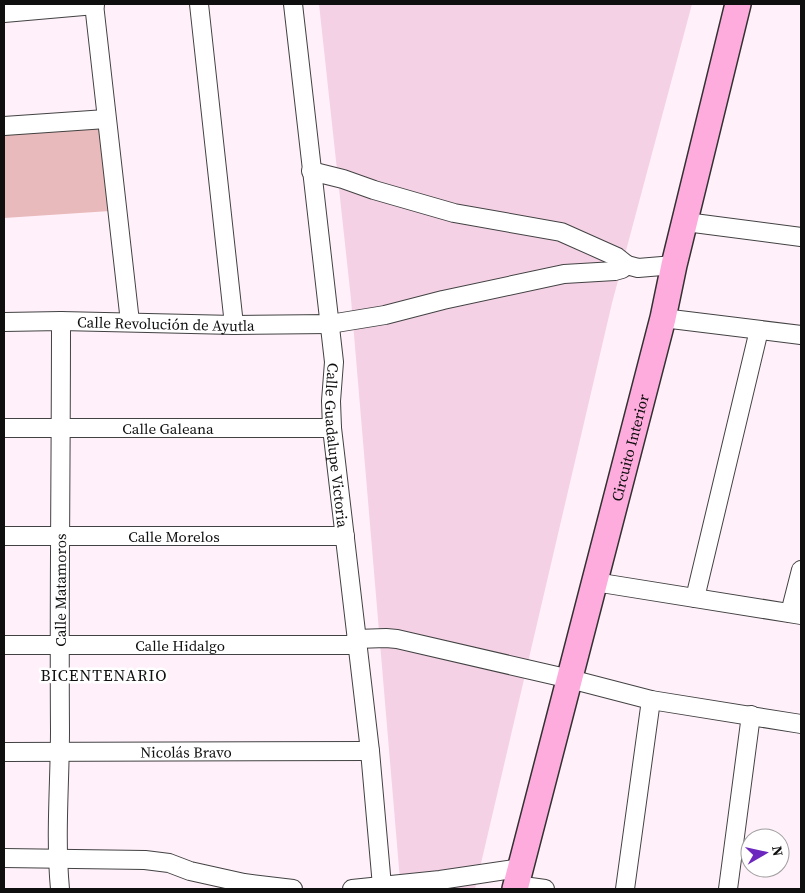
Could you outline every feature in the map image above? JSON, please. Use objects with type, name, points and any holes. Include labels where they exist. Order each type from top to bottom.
[{"type":"main road","name":"Circuito Interior","points":[[517,881],[663,318],[738,4]]},
{"type":"street","points":[[4,13],[95,4],[106,119],[130,322]]},
{"type":"street","points":[[199,4],[234,326]]},
{"type":"street","name":"Calle Guadalupe Victoria","points":[[293,4],[335,371],[331,402],[332,428],[370,751],[382,886]]},
{"type":"street","points":[[4,126],[106,119]]},
{"type":"street","points":[[311,171],[454,213],[562,232],[617,257],[627,265],[638,268],[674,266]]},
{"type":"street","points":[[686,222],[801,237]]},
{"type":"street","name":"Calle Revolución de Ayutla","points":[[4,322],[130,322],[234,326],[330,324],[385,315],[443,300],[564,274],[615,271],[627,265]]},
{"type":"street","points":[[663,318],[801,335]]},
{"type":"street","name":"Calle Matamoros","points":[[60,889],[57,858],[60,752],[61,321]]},
{"type":"street","points":[[695,598],[759,330]]},
{"type":"street","name":"Calle Galeana","points":[[4,428],[332,428]]},
{"type":"street","name":"Calle Morelos","points":[[4,536],[345,536]]},
{"type":"street","points":[[595,582],[796,614],[801,570]]},
{"type":"street","name":"Calle Hidalgo","points":[[4,645],[356,642],[386,638],[397,639],[570,679],[651,700],[801,724]]},
{"type":"street","points":[[624,889],[651,700]]},
{"type":"street","points":[[728,889],[751,715]]},
{"type":"street","name":"Nicolás Bravo","points":[[4,752],[370,751]]},
{"type":"street","points":[[4,858],[153,861],[169,863],[190,871],[244,883],[293,889]]},
{"type":"street","points":[[352,889],[382,886],[517,881],[544,889]]},
{"type":"shaded area","points":[[319,4],[692,4],[612,303],[475,889],[349,889],[400,880],[351,299]]},
{"type":"shaded area","points":[[105,126],[110,211],[4,218],[4,132]]},
{"type":"district","name":"BICENTENARIO","points":[[104,675]]}]
